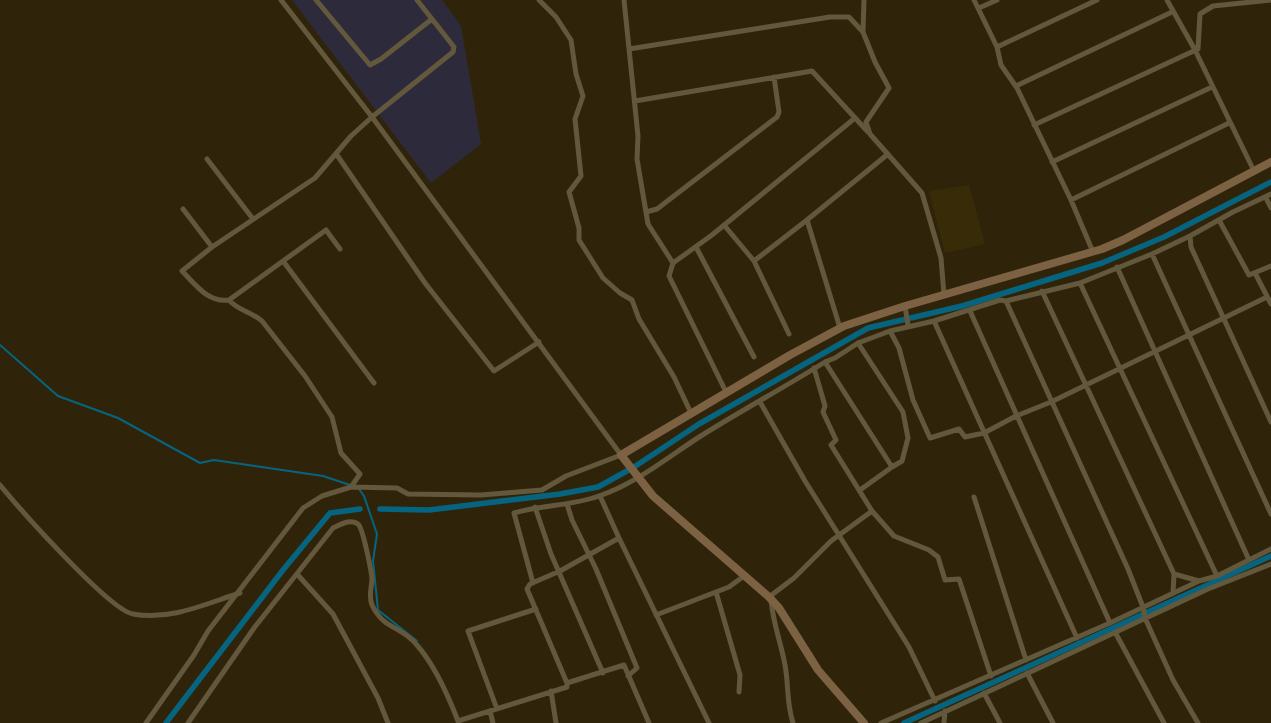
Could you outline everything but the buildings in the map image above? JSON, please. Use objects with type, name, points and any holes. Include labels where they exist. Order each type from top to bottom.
[{"type":"street","points":[[281,0],[372,117],[632,471],[653,496],[770,598],[779,608],[818,670],[864,723]]},
{"type":"street","points":[[316,0],[370,65],[381,59],[432,19]]},
{"type":"street","points":[[340,249],[326,230],[229,300],[221,302],[203,293],[182,271],[253,218],[315,178],[337,155],[351,136],[453,52],[454,47],[417,0]]},
{"type":"street","points":[[539,0],[556,17],[572,40],[576,74],[583,96],[575,119],[580,176],[569,192],[579,228],[579,240],[603,278],[620,293],[632,300],[639,319],[674,377],[691,414]]},
{"type":"street","points":[[625,0],[638,136],[637,159],[648,224],[672,262],[669,276],[726,392]]},
{"type":"street","points":[[974,0],[997,47],[1001,65],[1016,86],[1071,200],[1093,252]]},
{"type":"street","points":[[979,8],[997,0]]},
{"type":"street","points":[[997,47],[1097,0]]},
{"type":"street","points":[[1167,0],[1172,12],[1196,50],[1229,123],[1254,171]]},
{"type":"street","points":[[1034,125],[1198,50],[1200,14],[1213,6],[1271,0]]},
{"type":"street","points":[[863,2],[863,32]]},
{"type":"street","points":[[1016,86],[1172,12]]},
{"type":"street","points":[[629,49],[830,17],[849,17],[863,32],[875,62],[889,88],[866,122],[870,134]]},
{"type":"street","points":[[635,101],[812,71],[922,193],[941,258],[944,295]]},
{"type":"street","points":[[646,212],[657,209],[777,117],[779,112],[774,78]]},
{"type":"street","points":[[1052,162],[1212,87]]},
{"type":"street","points":[[672,262],[696,247],[724,225],[855,118]]},
{"type":"street","points":[[1071,200],[1229,123]]},
{"type":"street","points":[[754,261],[888,154]]},
{"type":"street","points":[[337,155],[425,283],[494,371],[539,342]]},
{"type":"street","points":[[207,158],[253,218]]},
{"type":"street","points":[[146,723],[208,631],[303,508],[322,496],[350,487],[397,488],[408,494],[481,495],[542,490],[566,476],[623,458],[726,392],[840,328],[905,306],[1093,252],[1123,240],[1271,162]]},
{"type":"street","points":[[533,583],[514,513],[535,507],[567,504],[600,496],[638,478],[704,434],[858,343],[908,325],[934,321],[1000,300],[1006,301],[1080,283],[1152,254],[1190,236],[1232,212],[1268,196],[1271,208]]},
{"type":"street","points":[[184,209],[212,248]]},
{"type":"street","points":[[807,220],[840,328]]},
{"type":"street","points":[[1219,220],[1249,275],[1271,266]]},
{"type":"street","points":[[724,225],[754,261],[789,334]]},
{"type":"street","points":[[1190,236],[1191,247],[1271,422]]},
{"type":"street","points":[[696,247],[754,357]]},
{"type":"street","points":[[1152,254],[1187,335],[1271,514]]},
{"type":"street","points":[[283,261],[374,383]]},
{"type":"street","points":[[1117,268],[1249,560]]},
{"type":"street","points":[[1256,273],[1271,304]]},
{"type":"street","points":[[1080,283],[1217,576]]},
{"type":"street","points":[[1042,291],[1174,574],[1173,593]]},
{"type":"street","points":[[890,331],[899,348],[913,400],[930,438],[959,429],[965,437],[984,433],[1016,416],[1051,402],[1119,367],[1267,297]]},
{"type":"street","points":[[229,300],[233,305],[253,313],[262,321],[305,376],[332,417],[342,453],[360,474],[350,487]]},
{"type":"street","points":[[1006,301],[1143,607],[1144,618],[1173,680],[1198,723]]},
{"type":"street","points":[[905,306],[908,325]]},
{"type":"street","points":[[970,311],[1110,623]]},
{"type":"street","points":[[934,321],[1077,638]]},
{"type":"street","points":[[858,343],[903,412],[908,438],[902,461],[860,490]]},
{"type":"street","points":[[825,362],[892,467]]},
{"type":"street","points":[[814,368],[825,406],[823,412],[836,440],[831,445],[872,511],[894,536],[929,550],[938,557],[945,580],[959,579],[991,676]]},
{"type":"street","points":[[760,402],[805,481],[908,647],[934,701]]},
{"type":"street","points":[[0,485],[29,520],[105,596],[130,614],[152,616],[175,614],[240,592]]},
{"type":"street","points":[[600,496],[709,723]]},
{"type":"street","points":[[974,497],[1026,660]]},
{"type":"street","points":[[567,504],[572,520],[637,668],[628,676]]},
{"type":"street","points":[[535,507],[551,554],[603,673]]},
{"type":"street","points":[[770,598],[794,578],[831,541],[872,511]]},
{"type":"street","points":[[188,723],[254,628],[333,528],[350,522],[358,523],[363,531],[372,579],[371,603],[382,622],[403,631],[417,645],[450,698],[458,721],[568,687],[528,589],[530,584],[560,571],[619,538]]},
{"type":"street","points":[[881,723],[1077,638],[1199,581],[1217,576],[1271,549]]},
{"type":"street","points":[[922,723],[1144,618],[1208,589],[1271,564]]},
{"type":"street","points":[[297,574],[333,614],[378,698],[388,723]]},
{"type":"street","points":[[1174,574],[1199,581]]},
{"type":"street","points":[[656,615],[729,587],[744,576]]},
{"type":"street","points":[[716,592],[740,675],[739,692]]},
{"type":"street","points":[[770,598],[786,667],[788,706],[793,723]]},
{"type":"street","points":[[497,709],[468,631],[536,609]]},
{"type":"street","points":[[1114,632],[1164,723]]},
{"type":"street","points":[[567,683],[624,665],[649,723]]},
{"type":"street","points":[[1027,673],[1053,723]]},
{"type":"street","points":[[551,691],[556,723]]},
{"type":"street","points":[[984,693],[1000,723]]},
{"type":"street","points":[[490,711],[493,723]]},
{"type":"street","points":[[944,723],[945,711]]},
{"type":"shaded area","points":[[292,0],[442,0],[461,26],[481,144],[431,183]]},
{"type":"shaded area","points":[[969,185],[985,244],[945,253],[929,191]]},
{"type":"waterway","points":[[380,509],[429,510],[560,494],[598,487],[634,467],[699,424],[868,328],[962,306],[1102,263],[1164,237],[1271,182]]},
{"type":"waterway","points":[[0,345],[58,396],[118,418],[200,463],[214,460],[323,476],[350,485]]},
{"type":"waterway","points":[[359,489],[364,496],[377,534],[373,561],[378,610],[417,641]]},
{"type":"waterway","points":[[166,723],[283,570],[330,513],[360,509]]},
{"type":"waterway","points":[[904,723],[1271,556]]}]
